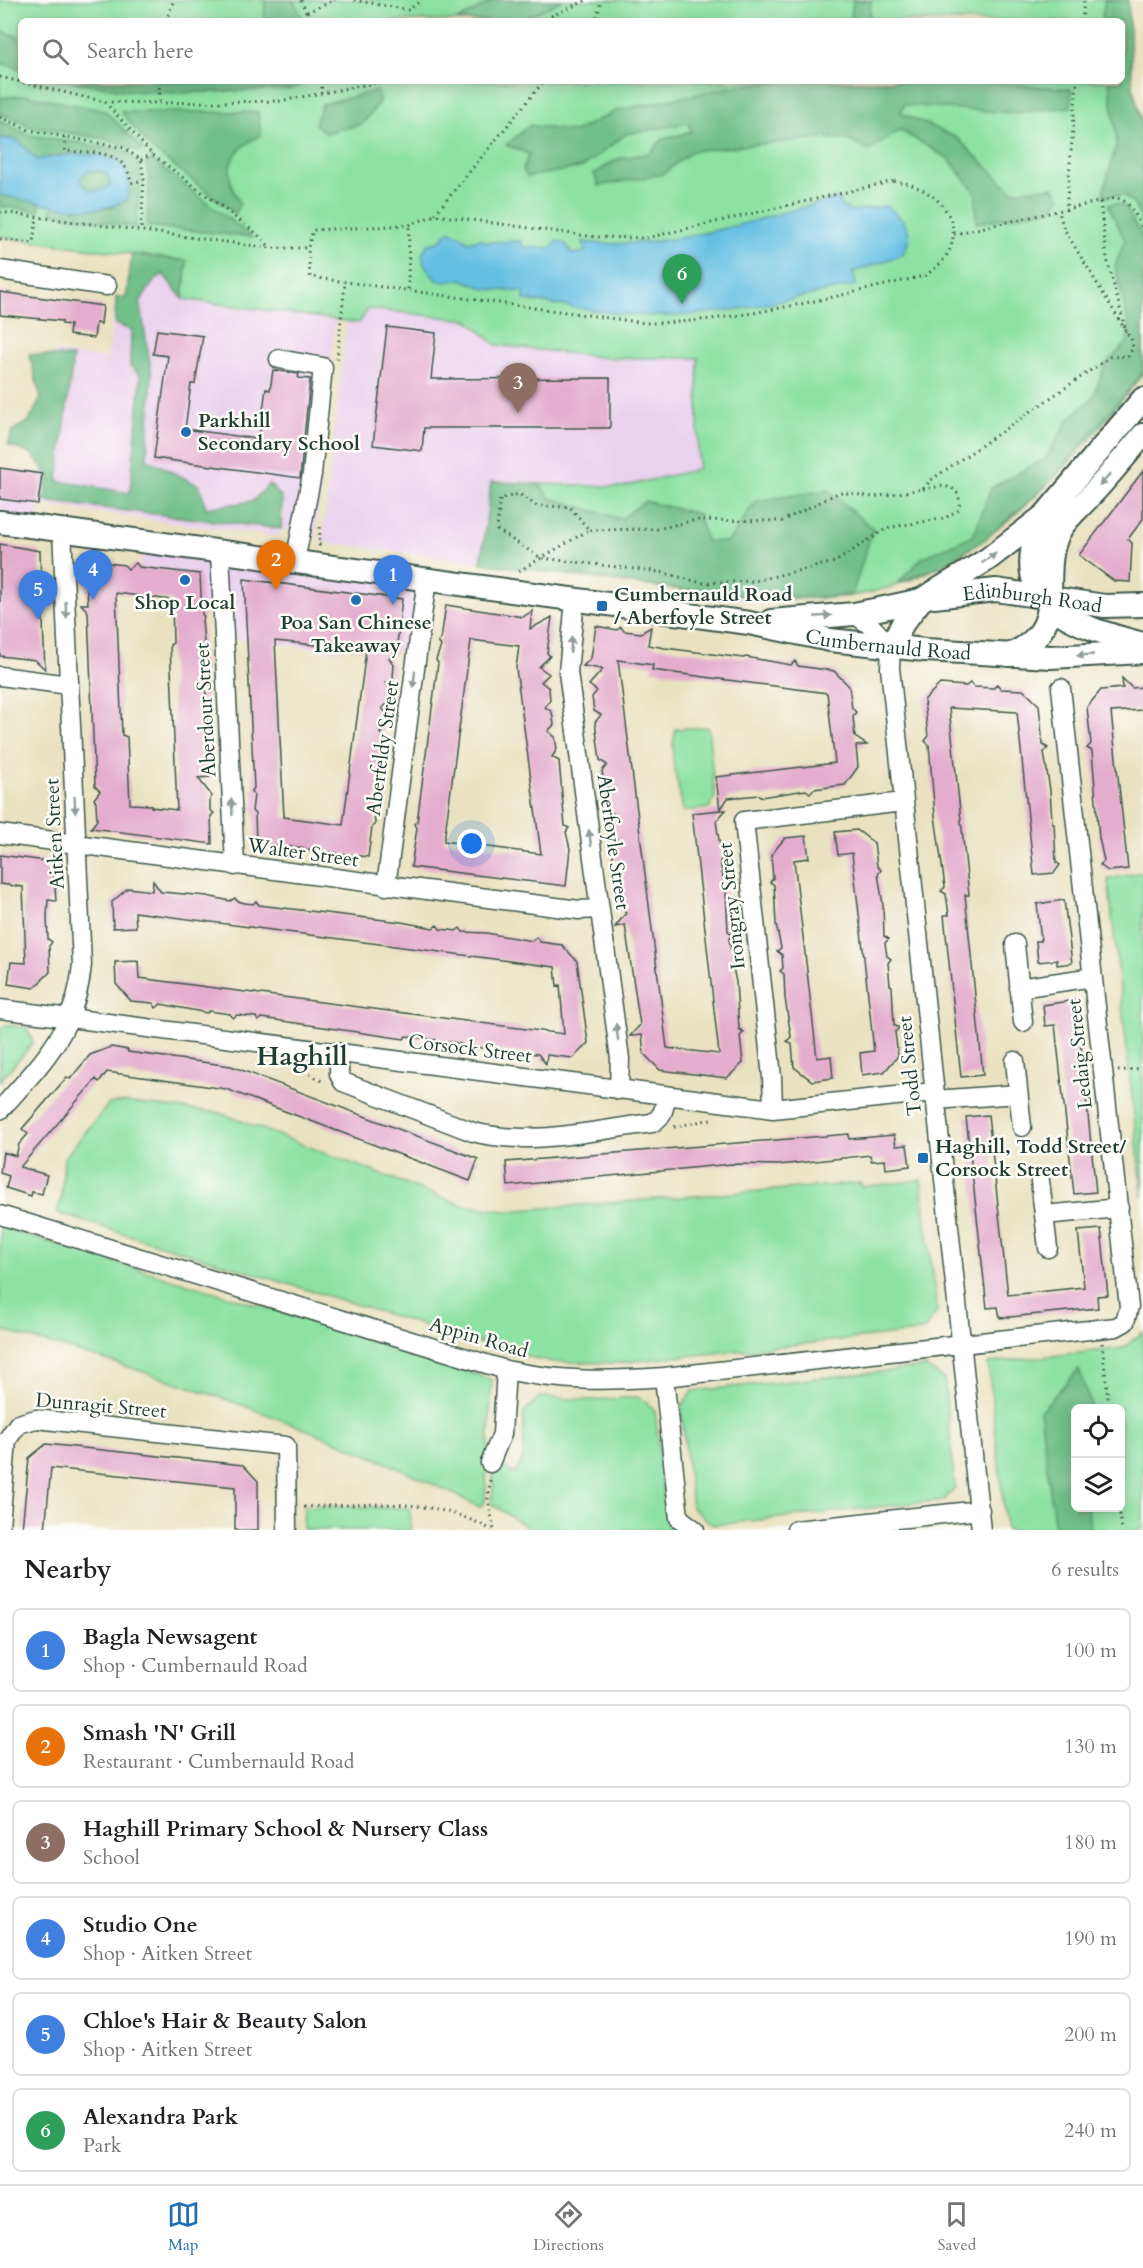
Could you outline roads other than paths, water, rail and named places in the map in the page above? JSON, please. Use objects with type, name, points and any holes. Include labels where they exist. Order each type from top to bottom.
[{"type":"main road","points":[[891,647],[903,623],[921,600],[988,559],[1045,515],[1143,399]]},
{"type":"main road","points":[[1009,655],[1029,644],[1039,634],[1048,600],[1053,554],[1061,528],[1143,435]]},
{"type":"main road","points":[[1045,515],[1034,538],[1031,551],[1032,570],[1048,600],[1088,629],[1143,644]]},
{"type":"main road","name":"Cumbernauld Road","points":[[0,522],[749,623],[830,640],[891,647],[1009,655]]},
{"type":"main road","name":"Edinburgh Road","points":[[749,623],[855,614],[921,600],[980,591],[1105,606],[1143,605]]},
{"type":"main road","points":[[1009,655],[1051,657],[1143,652]]},
{"type":"street","points":[[0,270],[106,286]]},
{"type":"street","points":[[279,359],[322,367],[312,474],[295,562]]},
{"type":"street","name":"Aitken Street","points":[[0,1110],[59,1040],[71,1018],[80,986],[77,845],[62,530]]},
{"type":"street","name":"Aberdour Street","points":[[220,552],[235,866]]},
{"type":"street","name":"Aberfeldy Street","points":[[386,886],[427,579]]},
{"type":"street","name":"Aberfoyle Street","points":[[575,600],[568,672],[620,1059],[619,1090]]},
{"type":"street","points":[[855,614],[870,625],[891,647]]},
{"type":"street","name":"Todd Street","points":[[891,647],[890,668],[903,802],[981,1530]]},
{"type":"street","points":[[0,676],[69,685]]},
{"type":"street","name":"Ledaig Street","points":[[962,1344],[1101,1330],[1116,1327],[1125,1322],[1129,1315],[1061,688]]},
{"type":"street","name":"Irongray Street","points":[[773,1109],[772,1077],[744,821],[903,802]]},
{"type":"street","name":"Walter Street","points":[[0,834],[386,886],[579,910],[600,909]]},
{"type":"street","points":[[1014,944],[1023,1022]]},
{"type":"street","points":[[1019,988],[1093,977]]},
{"type":"street","name":"Corsock Street","points":[[0,1009],[773,1109],[935,1096],[1018,1094]]},
{"type":"street","points":[[339,1053],[339,1074],[343,1082],[472,1132],[495,1138],[520,1139],[652,1123],[660,1119],[664,1111],[666,1096]]},
{"type":"street","points":[[1015,1061],[1022,1127]]},
{"type":"street","points":[[1040,1181],[1047,1248]]},
{"type":"street","points":[[1044,1215],[1119,1208]]},
{"type":"street","name":"Appin Road","points":[[0,1215],[506,1370],[547,1378],[598,1382],[664,1377],[962,1344]]},
{"type":"street","points":[[490,1463],[502,1434],[506,1370]]},
{"type":"street","points":[[664,1377],[679,1518],[695,1530]]},
{"type":"street","name":"Dunragit Street","points":[[0,1526],[8,1440],[18,1424],[26,1420],[286,1446],[287,1530]]},
{"type":"street","points":[[796,1530],[980,1510]]},
{"type":"water","points":[[0,138],[17,140],[37,160],[86,154],[111,158],[121,164],[129,179],[127,200],[97,209],[65,208],[0,195]],"holes":[[[88,171],[101,171],[108,175],[110,185],[101,190],[89,189],[80,178]]]},
{"type":"water","points":[[839,198],[841,206],[850,211],[887,206],[894,212],[904,222],[909,233],[909,239],[902,255],[853,272],[856,285],[714,313],[666,316],[631,315],[524,300],[524,292],[486,289],[461,279],[445,282],[435,279],[424,264],[422,255],[428,244],[439,242],[449,231],[468,242],[481,239],[486,242],[521,241],[524,247],[551,248],[557,241],[566,244],[572,254],[585,252],[583,242],[615,244],[680,238]]},
{"type":"place","name":"Alexandra Park","points":[[682,304]]},
{"type":"place","name":"Haghill Primary School & Nursery Class","points":[[518,413]]},
{"type":"place","name":"Parkhill Secondary School","points":[[186,432]]},
{"type":"place","name":"Shop Local","points":[[185,580]]},
{"type":"place","name":"Smash 'N' Grill","points":[[276,590]]},
{"type":"place","name":"Studio One","points":[[93,600]]},
{"type":"place","name":"Poa San Chinese Takeaway","points":[[356,600]]},
{"type":"place","name":"Bagla Newsagent","points":[[393,605]]},
{"type":"place","name":"Cumbernauld Road / Aberfoyle Street","points":[[602,606]]},
{"type":"place","name":"Chloe's Hair & Beauty Salon","points":[[38,620]]},
{"type":"place","name":"Haghill, Todd Street/ Corsock Street","points":[[923,1158]]},
{"type":"district","name":"Haghill","points":[[302,1056]]}]
